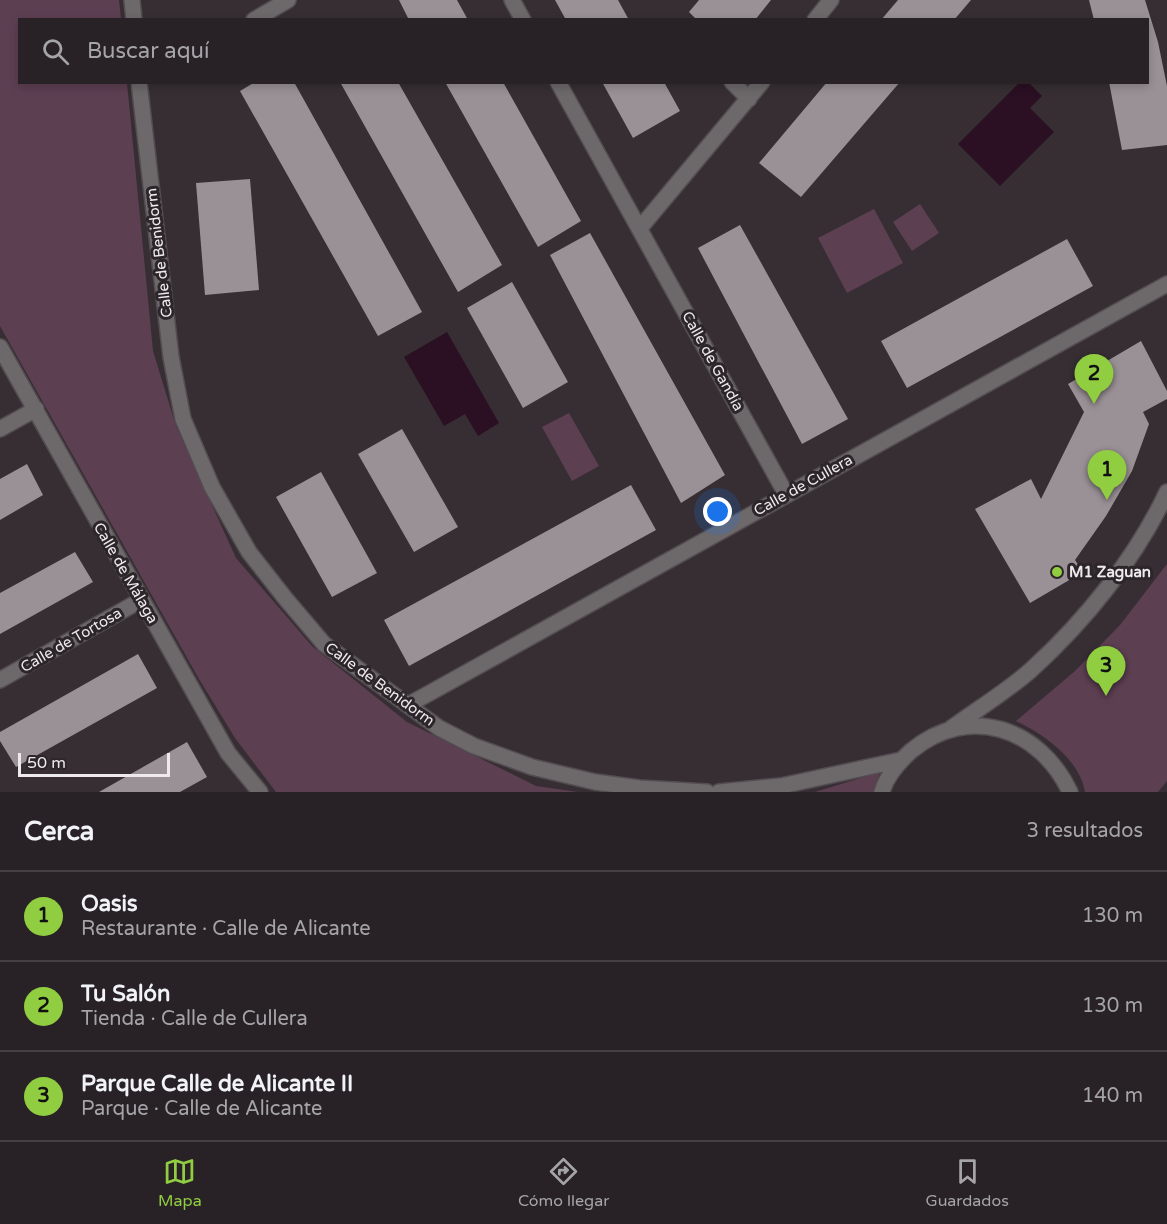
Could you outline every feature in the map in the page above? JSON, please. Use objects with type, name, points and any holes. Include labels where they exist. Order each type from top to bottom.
[{"type":"street","points":[[132,0],[134,18]]},
{"type":"street","points":[[257,18],[288,0]]},
{"type":"street","points":[[512,0],[522,18]]},
{"type":"street","points":[[816,18],[831,0]]},
{"type":"street","name":"Calle de Benidorm","points":[[139,84],[171,357],[183,419],[212,487],[249,552],[285,598],[324,644],[439,728],[474,746],[532,767],[595,782],[639,788],[707,792]]},
{"type":"street","name":"Calle de Gandía","points":[[559,84],[786,494]]},
{"type":"street","points":[[734,84],[748,99]]},
{"type":"street","points":[[640,228],[760,84]]},
{"type":"street","name":"Calle de Cullera","points":[[408,705],[1167,284]]},
{"type":"street","name":"Calle de Málaga","points":[[0,347],[228,753],[260,792]]},
{"type":"street","points":[[0,429],[36,409]]},
{"type":"street","points":[[882,792],[901,759],[923,741],[949,730],[1030,670],[1085,615],[1157,514],[1167,492]]},
{"type":"street","name":"Calle de Tortosa","points":[[0,680],[141,600]]},
{"type":"street","points":[[949,730],[980,726],[1011,732],[1038,747],[1059,769],[1070,792]]},
{"type":"street","points":[[719,792],[781,786],[901,759]]},
{"type":"shaded area","points":[[0,0],[119,0],[121,18],[18,18],[18,84],[127,84],[153,351],[176,426],[236,558],[312,646],[407,722],[536,786],[578,792],[276,792],[235,738],[199,679],[0,326]]},
{"type":"shaded area","points":[[1018,84],[1030,84],[1042,96],[1030,108],[1054,132],[1000,186],[958,144]]},
{"type":"shaded area","points":[[920,204],[939,233],[912,251],[893,222]]},
{"type":"shaded area","points":[[874,209],[903,263],[847,293],[818,238]]},
{"type":"shaded area","points":[[447,332],[499,423],[478,436],[465,414],[444,426],[404,357]]},
{"type":"shaded area","points":[[569,413],[599,466],[572,481],[542,427]]},
{"type":"shaded area","points":[[1167,564],[1167,781],[1158,792],[1085,792],[1076,769],[1059,749],[1038,733],[1016,721],[1075,671],[1120,625]]},
{"type":"shaded area","points":[[880,772],[873,792],[815,792]]},
{"type":"building","points":[[399,0],[457,0],[467,18],[408,18]]},
{"type":"building","points":[[555,0],[618,0],[628,18],[565,18]]},
{"type":"building","points":[[699,0],[771,0],[757,18],[695,18],[689,12]]},
{"type":"building","points":[[898,0],[971,0],[956,18],[883,18]]},
{"type":"building","points":[[1089,0],[1145,0],[1158,42],[1167,86],[1167,145],[1122,150],[1109,84],[1149,84],[1149,18],[1094,18]]},
{"type":"building","points":[[252,84],[295,84],[422,312],[378,336],[240,91]]},
{"type":"building","points":[[341,84],[399,84],[502,265],[458,292]]},
{"type":"building","points":[[446,84],[504,84],[581,221],[538,247]]},
{"type":"building","points":[[603,84],[665,84],[680,111],[633,138]]},
{"type":"building","points":[[825,84],[898,84],[801,197],[759,163]]},
{"type":"building","points":[[250,179],[259,290],[205,295],[196,183]]},
{"type":"building","points":[[740,225],[848,419],[802,444],[698,248]]},
{"type":"building","points":[[590,233],[725,475],[681,503],[550,255]]},
{"type":"building","points":[[1067,239],[1093,286],[907,388],[881,341]]},
{"type":"building","points":[[512,282],[568,382],[523,408],[467,308]]},
{"type":"building","points":[[1141,341],[1167,391],[1167,399],[1143,412],[1149,424],[1132,471],[1106,516],[1075,560],[1083,572],[1030,603],[975,509],[1031,479],[1041,499],[1084,412],[1068,384]]},
{"type":"building","points":[[402,429],[458,527],[414,552],[358,454]]},
{"type":"building","points":[[27,464],[43,495],[0,520],[0,479]]},
{"type":"building","points":[[321,472],[377,573],[332,597],[276,497]]},
{"type":"building","points":[[631,485],[656,530],[409,666],[384,620]]},
{"type":"building","points":[[75,552],[93,582],[0,634],[0,593]]},
{"type":"building","points":[[138,654],[157,688],[16,767],[0,741],[0,732]]},
{"type":"building","points":[[187,742],[207,777],[180,792],[99,792]]},
{"type":"place","name":"Tu Salón","points":[[1094,404]]},
{"type":"place","name":"Oasis","points":[[1107,500]]},
{"type":"place","name":"M1 Zaguan","points":[[1057,572]]},
{"type":"place","name":"Parque Calle de Alicante II","points":[[1106,696]]}]
